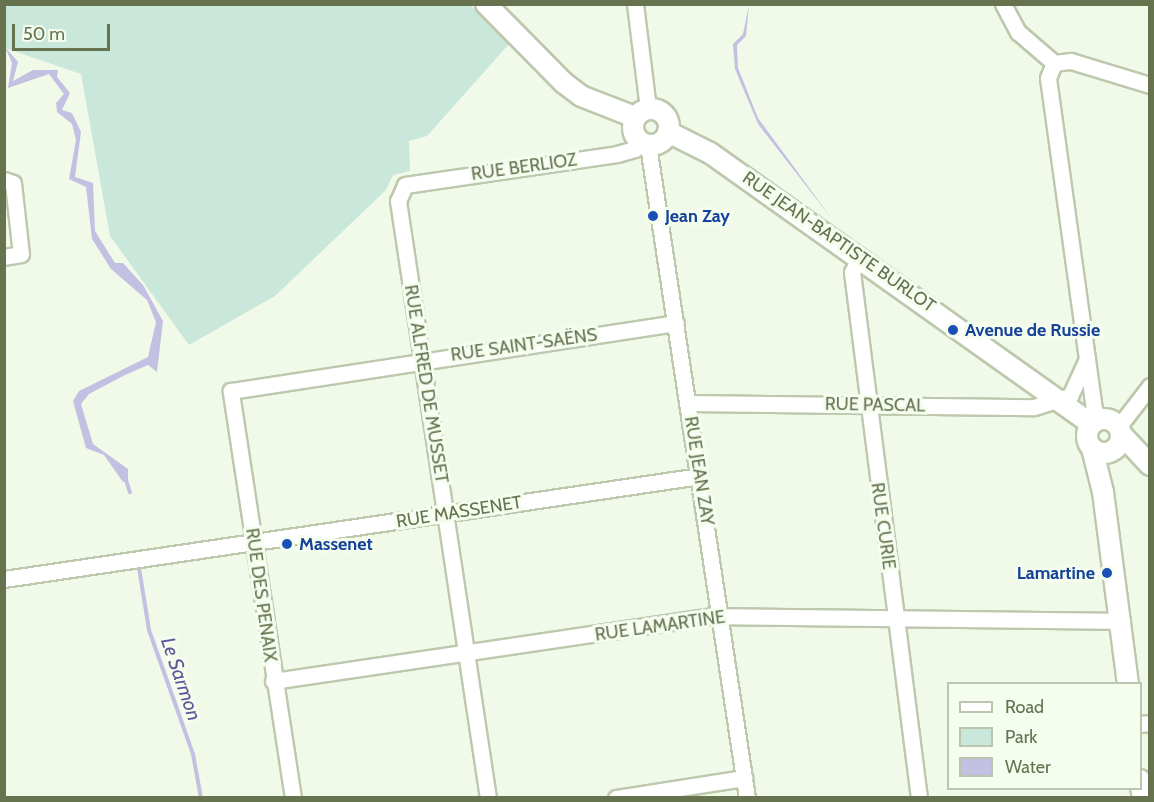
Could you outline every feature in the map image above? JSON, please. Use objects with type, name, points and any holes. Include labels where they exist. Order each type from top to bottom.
[{"type":"street","points":[[486,4],[564,83],[581,96],[641,113],[666,116],[668,132],[658,144],[644,143],[633,133],[641,113],[635,4]]},
{"type":"street","points":[[1003,4],[1018,32],[1054,63],[1071,61],[1149,85]]},
{"type":"street","points":[[1054,63],[1048,78],[1095,421],[1087,436],[1111,442],[1144,460]]},
{"type":"street","name":"RUE JEAN-BAPTISTE BURLOT","points":[[668,132],[710,153],[1095,421],[1111,442]]},
{"type":"street","name":"RUE BERLIOZ","points":[[405,185],[617,154],[635,149],[644,143]]},
{"type":"street","name":"RUE JEAN ZAY","points":[[644,143],[676,322],[722,616],[747,798]]},
{"type":"street","points":[[4,180],[13,183],[21,254],[4,257]]},
{"type":"street","name":"RUE ALFRED DE MUSSET","points":[[405,185],[398,201],[488,798]]},
{"type":"street","name":"RUE CURIE","points":[[860,257],[852,272],[867,405],[919,798]]},
{"type":"street","name":"RUE SAINT-SAËNS","points":[[231,391],[676,322]]},
{"type":"street","points":[[1060,398],[1070,396],[1078,386],[1087,358]]},
{"type":"street","points":[[1128,682],[1122,621],[1103,492],[1111,442],[1149,386]]},
{"type":"street","name":"RUE DES PENAIX","points":[[231,391],[273,681],[294,798]]},
{"type":"street","name":"RUE PASCAL","points":[[688,403],[1034,406],[1060,398]]},
{"type":"street","name":"RUE MASSENET","points":[[4,579],[253,544],[700,476]]},
{"type":"street","name":"RUE LAMARTINE","points":[[273,681],[722,616],[1122,621]]},
{"type":"street","points":[[616,798],[744,778]]},
{"type":"green space","points":[[5,4],[470,5],[510,43],[427,136],[409,141],[410,171],[393,175],[386,190],[275,296],[189,345],[110,236],[81,74],[5,48]]},
{"type":"water","points":[[749,5],[746,36],[737,45],[738,68],[758,118],[832,219],[758,124],[735,69],[733,44],[743,34]]},
{"type":"water","points":[[5,47],[18,62],[13,81],[33,70],[58,70],[57,77],[70,93],[62,110],[72,113],[81,132],[75,177],[93,183],[95,231],[115,263],[123,263],[143,285],[163,321],[157,372],[148,365],[89,394],[81,404],[93,444],[128,469],[128,481],[123,482],[104,455],[86,448],[73,401],[79,391],[148,357],[156,322],[147,300],[111,269],[92,239],[86,187],[69,179],[76,140],[72,124],[57,112],[56,103],[64,94],[49,74],[8,88],[12,63]]},
{"type":"waterway","name":"Le Sarmon","points":[[125,477],[130,492]]},
{"type":"waterway","name":"Le Sarmon","points":[[139,568],[149,630],[193,754],[201,798]]},
{"type":"place","name":"Jean Zay","points":[[653,216]]},
{"type":"place","name":"Avenue de Russie","points":[[953,330]]},
{"type":"place","name":"Massenet","points":[[287,544]]},
{"type":"place","name":"Lamartine","points":[[1107,573]]}]
